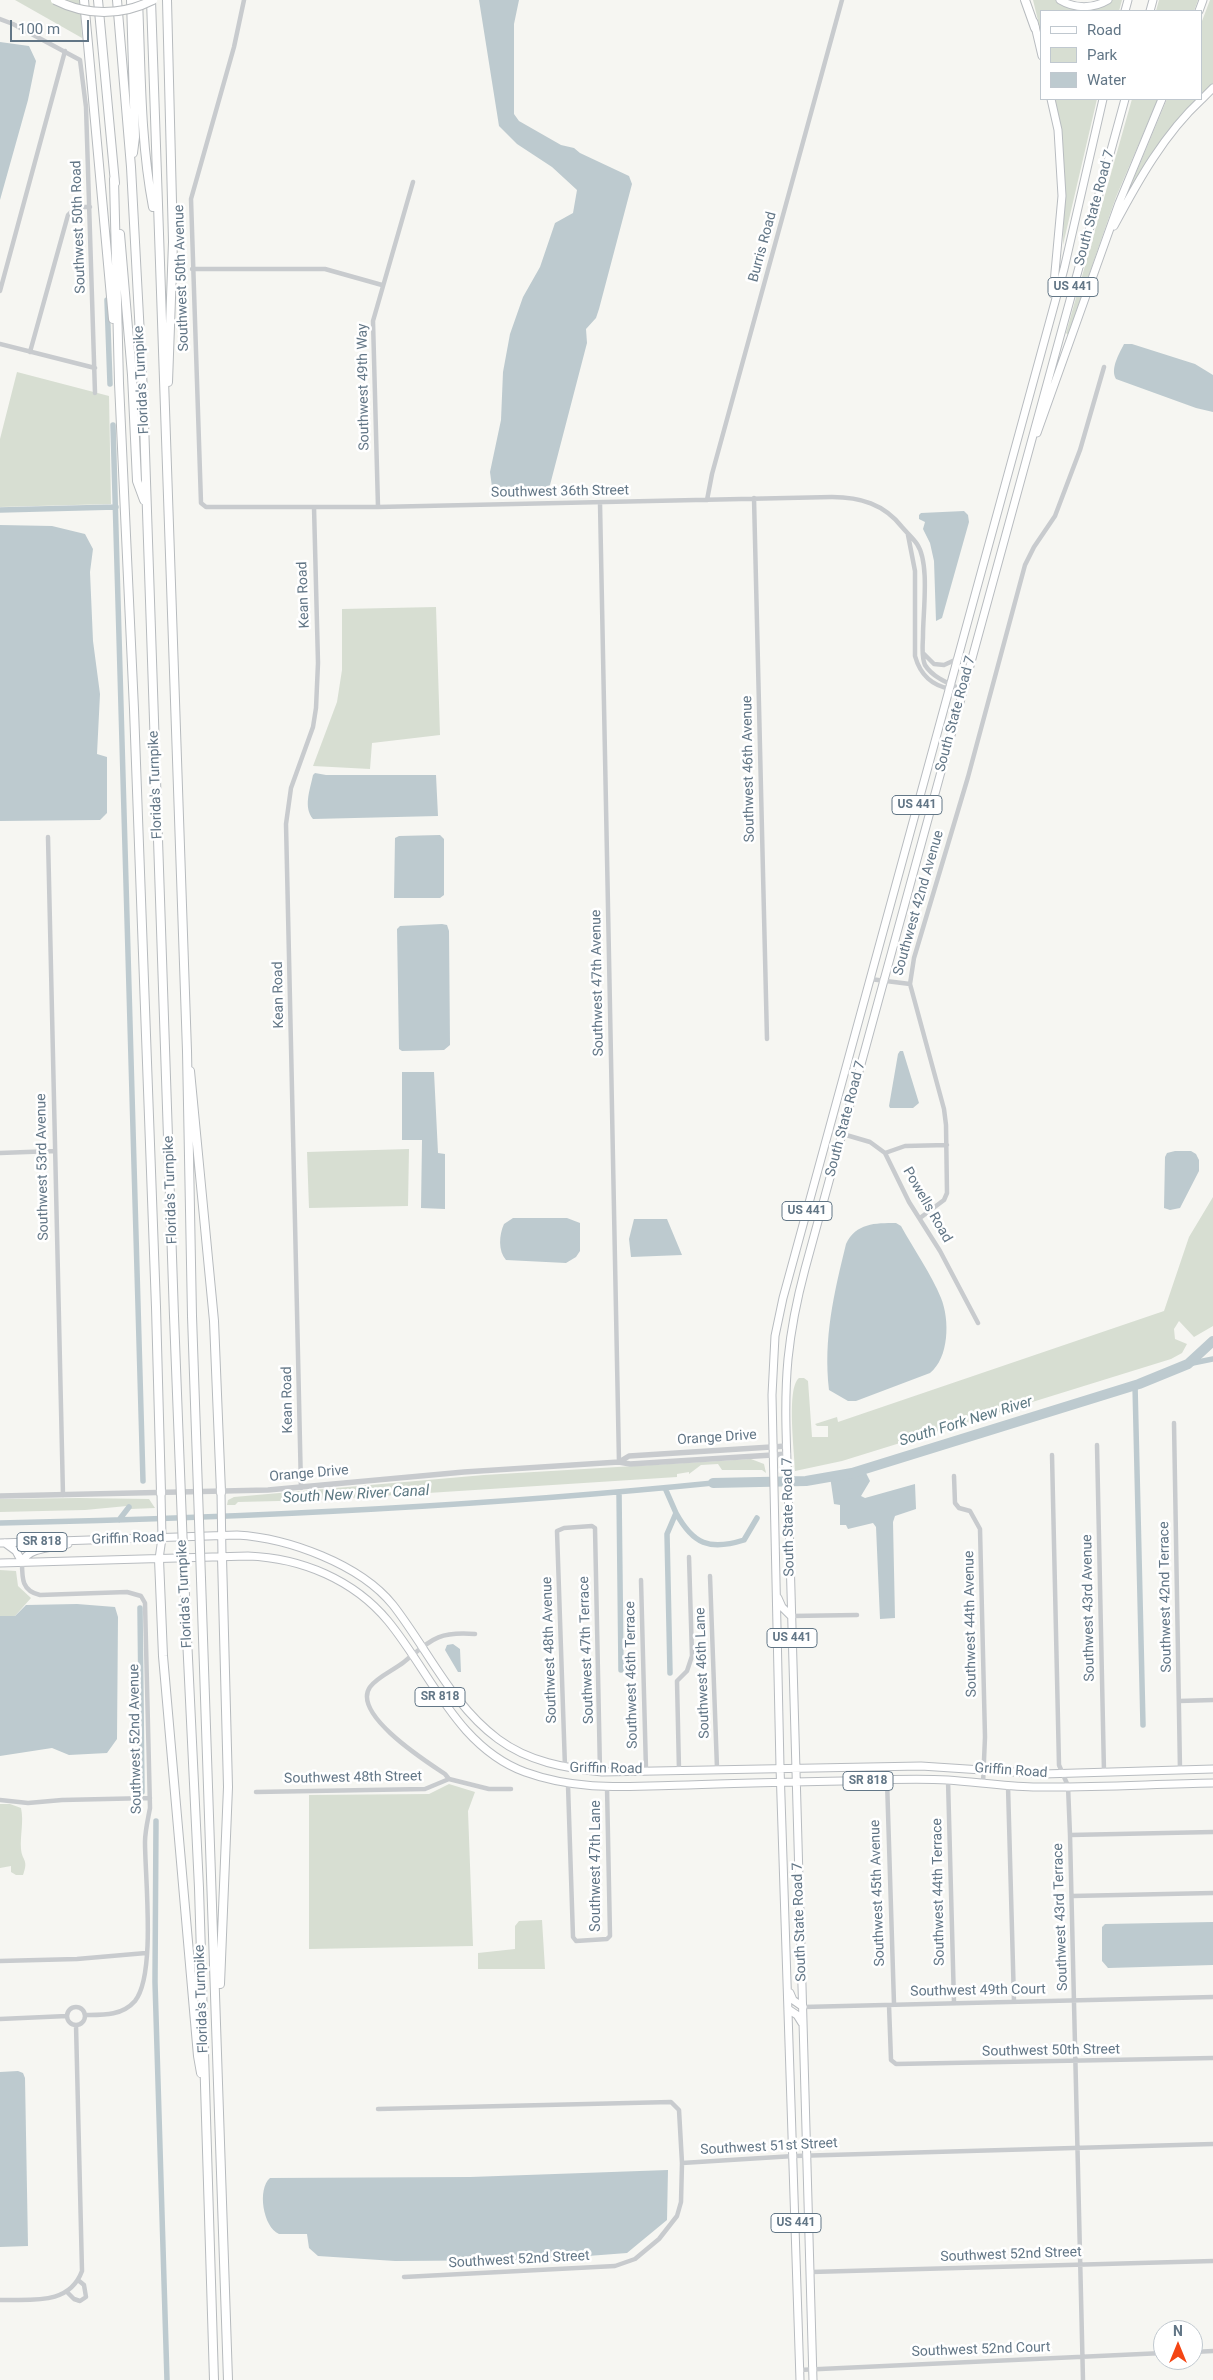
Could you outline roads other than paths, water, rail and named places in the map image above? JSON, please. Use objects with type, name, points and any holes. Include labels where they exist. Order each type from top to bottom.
[{"type":"highway","points":[[55,0],[80,9],[100,12],[131,9],[152,0]]},
{"type":"highway","points":[[84,0],[119,383]]},
{"type":"highway","points":[[98,0],[132,375],[137,481],[147,509]]},
{"type":"highway","name":"Florida's Turnpike","points":[[117,0],[131,167],[147,509],[174,1316],[206,2095],[214,2380]]},
{"type":"highway","points":[[131,0],[135,137],[131,167]]},
{"type":"highway","points":[[138,0],[142,106],[148,177],[158,228]]},
{"type":"highway","name":"Florida's Turnpike","points":[[152,0],[158,228],[187,1051],[192,1316],[228,2380]]},
{"type":"highway","points":[[166,424],[173,289],[167,0]]},
{"type":"highway","points":[[1025,0],[1035,28]]},
{"type":"highway","points":[[114,179],[119,383],[134,709],[156,1287],[161,1493]]},
{"type":"highway","points":[[187,1051],[193,1087],[214,1321],[221,1492]]},
{"type":"highway","points":[[216,2011],[222,1966],[228,1787],[222,1557]]},
{"type":"highway","points":[[159,1559],[162,1634],[170,1737],[198,2056],[206,2095]]},
{"type":"main road","points":[[1029,0],[1040,48]]},
{"type":"main road","points":[[1060,0],[1075,6],[1084,7],[1095,6],[1108,0]]},
{"type":"main road","points":[[1203,98],[1213,88]]},
{"type":"main road","points":[[1050,316],[1062,196],[1058,130],[1051,100]]},
{"type":"main road","name":"South State Road 7","points":[[800,2380],[776,1593],[773,1356],[778,1318],[1075,224],[1103,100]]},
{"type":"main road","name":"South State Road 7","points":[[813,2380],[808,2156],[795,1782],[787,1375],[797,1302],[1125,100]]},
{"type":"main road","points":[[1021,476],[1103,249],[1162,100]]},
{"type":"main road","points":[[1103,249],[1136,184],[1155,156],[1201,100]]},
{"type":"main road","points":[[911,828],[917,836],[919,850]]},
{"type":"main road","points":[[789,1276],[795,1286],[797,1302]]},
{"type":"main road","points":[[221,1492],[222,1557]]},
{"type":"main road","points":[[159,1559],[162,1538],[161,1493]]},
{"type":"main road","name":"Griffin Road","points":[[2,1543],[223,1536],[260,1537],[298,1546],[333,1561],[365,1581],[392,1604],[459,1701],[478,1722],[499,1740],[520,1752],[564,1768],[600,1771],[921,1766],[1063,1774],[1213,1769]]},
{"type":"main road","points":[[22,1562],[26,1555],[32,1551],[84,1540]]},
{"type":"main road","points":[[2,1543],[16,1551],[22,1562]]},
{"type":"main road","name":"Griffin Road","points":[[0,1563],[264,1556],[313,1568],[340,1581],[375,1607],[390,1623],[457,1720],[490,1751],[522,1771],[568,1785],[607,1787],[886,1780],[948,1780],[1008,1786],[1213,1783]]},
{"type":"main road","points":[[776,1593],[782,1607],[791,1616]]},
{"type":"main road","points":[[787,1988],[793,2000],[803,2007]]},
{"type":"main road","points":[[788,2009],[797,2015],[804,2025]]},
{"type":"street","name":"Southwest 50th Avenue","points":[[201,503],[191,199],[234,48],[244,0]]},
{"type":"street","name":"Burris Road","points":[[707,500],[712,474],[842,0]]},
{"type":"street","points":[[0,19],[65,51],[0,290]]},
{"type":"street","name":"Southwest 50th Road","points":[[65,51],[80,60],[86,107],[96,393]]},
{"type":"street","name":"Southwest 49th Way","points":[[378,507],[372,321],[413,182]]},
{"type":"street","points":[[30,352],[68,215],[76,207],[90,207]]},
{"type":"street","points":[[192,269],[325,268],[382,285]]},
{"type":"street","points":[[0,344],[95,368]]},
{"type":"street","name":"Southwest 42nd Avenue","points":[[870,979],[910,984],[914,958],[968,777],[1025,565],[1034,547],[1055,516],[1080,450],[1104,367]]},
{"type":"street","name":"Southwest 36th Street","points":[[201,503],[206,507],[378,507],[846,496],[867,501],[883,508],[896,519],[907,534],[918,544],[924,575],[923,659],[928,669],[950,687]]},
{"type":"street","name":"Southwest 46th Avenue","points":[[754,498],[766,1039]]},
{"type":"street","name":"Southwest 47th Avenue","points":[[600,503],[619,1462]]},
{"type":"street","name":"Kean Road","points":[[301,1488],[286,824],[291,788],[313,726],[316,708],[318,664],[314,507]]},
{"type":"street","name":"Southwest 36th Street","points":[[907,534],[915,571],[915,656],[918,667],[924,676],[934,684],[963,690]]},
{"type":"street","points":[[915,586],[923,598]]},
{"type":"street","points":[[923,650],[927,658],[934,664],[944,665],[957,659]]},
{"type":"street","name":"Southwest 53rd Avenue","points":[[48,837],[62,1495]]},
{"type":"street","points":[[910,984],[942,1099],[947,1145],[947,1193],[944,1200],[920,1218]]},
{"type":"street","points":[[829,1130],[870,1142],[885,1153],[906,1146],[947,1145]]},
{"type":"street","points":[[0,1153],[54,1151]]},
{"type":"street","name":"Powells Road","points":[[885,1153],[978,1323]]},
{"type":"street","name":"Southwest 42nd Terrace","points":[[1174,1423],[1180,1770]]},
{"type":"street","name":"Southwest 43rd Avenue","points":[[1097,1445],[1104,1772]]},
{"type":"street","name":"Orange Drive","points":[[0,1496],[221,1492],[301,1488],[457,1473],[619,1462],[630,1464],[689,1461],[788,1450]]},
{"type":"street","points":[[689,1461],[700,1451]]},
{"type":"street","name":"Orange Drive","points":[[619,1462],[629,1456],[700,1451],[774,1451]]},
{"type":"street","name":"Southwest 43rd Terrace","points":[[1052,1455],[1059,1764],[1068,1786],[1070,1835],[1077,2062],[1077,2148],[1083,2380]]},
{"type":"street","name":"Southwest 44th Avenue","points":[[954,1476],[955,1503],[959,1508],[970,1511],[980,1529],[984,1784]]},
{"type":"street","name":"Southwest 47th Terrace","points":[[557,1531],[572,1527],[592,1526],[595,1528],[600,1771]]},
{"type":"street","name":"Southwest 48th Avenue","points":[[557,1531],[564,1768]]},
{"type":"street","points":[[679,1770],[677,1681],[687,1671],[692,1656],[689,1557]]},
{"type":"street","name":"Southwest 52nd Avenue","points":[[22,1562],[22,1577],[25,1588],[30,1593],[40,1595],[126,1592],[141,1596],[145,1603],[150,1798],[145,1839],[145,1980],[134,2002],[117,2013],[85,2015]]},
{"type":"street","name":"Southwest 46th Lane","points":[[710,1576],[717,1768]]},
{"type":"street","name":"Southwest 46th Terrace","points":[[641,1580],[646,1770]]},
{"type":"street","points":[[791,1616],[857,1615]]},
{"type":"street","name":"Southwest 48th Street","points":[[449,1779],[445,1774],[403,1745],[371,1712],[368,1701],[369,1689],[421,1646],[450,1632],[474,1634]]},
{"type":"street","points":[[1179,1701],[1213,1700]]},
{"type":"street","name":"Southwest 48th Street","points":[[256,1792],[425,1789],[449,1779],[489,1789],[511,1789]]},
{"type":"street","name":"Southwest 45th Avenue","points":[[886,1780],[891,2060]]},
{"type":"street","name":"Southwest 44th Terrace","points":[[948,1780],[954,2003]]},
{"type":"street","name":"Southwest 47th Lane","points":[[568,1785],[573,1937],[576,1941],[607,1940],[610,1936],[607,1787]]},
{"type":"street","points":[[1008,1786],[1014,2002]]},
{"type":"street","points":[[0,1800],[28,1803],[62,1800],[150,1798]]},
{"type":"street","points":[[1070,1835],[1213,1832]]},
{"type":"street","points":[[1072,1896],[1213,1893]]},
{"type":"street","points":[[0,1961],[77,1959],[146,1953]]},
{"type":"street","name":"Southwest 49th Court","points":[[803,2007],[1213,1996]]},
{"type":"street","points":[[76,2006],[82,2009],[85,2015],[83,2022],[76,2025],[68,2021],[66,2016],[69,2009],[76,2006]]},
{"type":"street","points":[[0,2019],[66,2016]]},
{"type":"street","points":[[0,2300],[50,2298],[67,2292],[78,2280],[83,2260],[76,2025]]},
{"type":"street","name":"Southwest 50th Street","points":[[891,2060],[896,2064],[903,2065],[1213,2058]]},
{"type":"street","name":"Southwest 51st Street","points":[[378,2109],[671,2102],[680,2110],[682,2163],[794,2156],[1213,2144]]},
{"type":"street","name":"Southwest 52nd Street","points":[[404,2277],[615,2266],[635,2260],[659,2239],[677,2216],[681,2202],[682,2163]]},
{"type":"street","name":"Southwest 52nd Street","points":[[810,2272],[1213,2261]]},
{"type":"street","points":[[67,2292],[74,2299],[80,2301],[86,2297],[84,2286],[78,2280]]},
{"type":"street","name":"Southwest 52nd Court","points":[[799,2370],[1153,2354]]},
{"type":"water","points":[[479,0],[519,0],[514,24],[514,114],[519,121],[561,145],[574,148],[580,153],[629,176],[632,184],[599,309],[596,318],[586,329],[587,343],[550,485],[545,489],[499,491],[492,487],[490,472],[501,420],[503,372],[510,334],[523,297],[540,267],[555,223],[573,213],[577,190],[552,167],[517,144],[499,126]]},
{"type":"water","points":[[0,42],[29,46],[36,61],[28,100],[0,200]]},
{"type":"water","points":[[1124,344],[1132,344],[1195,364],[1213,375],[1213,412],[1196,408],[1116,379],[1114,375],[1115,366]]},
{"type":"water","points":[[964,511],[968,515],[969,522],[942,618],[936,621],[934,561],[930,543],[923,529],[925,522],[919,519],[919,515],[921,513]]},
{"type":"water","points":[[0,525],[52,526],[85,534],[93,549],[90,572],[93,641],[100,694],[97,754],[107,757],[107,813],[100,820],[0,821]]},
{"type":"water","points":[[315,773],[326,775],[436,775],[438,816],[313,819],[308,809],[308,804],[309,792]]},
{"type":"water","points":[[440,835],[444,839],[444,895],[440,898],[394,898],[395,838],[399,836]]},
{"type":"water","points":[[447,925],[449,931],[450,1045],[444,1050],[402,1051],[399,1049],[397,929],[400,926]]},
{"type":"water","points":[[900,1051],[903,1051],[919,1103],[913,1108],[890,1108],[889,1106]]},
{"type":"water","points":[[402,1072],[434,1072],[438,1153],[445,1154],[445,1209],[421,1208],[422,1140],[402,1140]]},
{"type":"water","points":[[1191,1151],[1196,1154],[1199,1160],[1199,1171],[1180,1208],[1170,1210],[1164,1208],[1165,1157],[1167,1153]]},
{"type":"water","points":[[513,1218],[567,1218],[580,1223],[580,1251],[576,1257],[566,1263],[506,1260],[500,1243],[501,1233],[504,1224]]},
{"type":"water","points":[[634,1219],[667,1219],[682,1255],[631,1257],[629,1239]]},
{"type":"water","points":[[881,1223],[896,1223],[901,1226],[928,1271],[941,1298],[946,1317],[944,1348],[941,1358],[930,1373],[856,1401],[848,1401],[829,1390],[827,1353],[837,1280],[846,1244],[850,1237],[861,1228]]},
{"type":"water","points":[[866,1473],[870,1481],[861,1496],[865,1498],[915,1484],[916,1509],[895,1516],[893,1522],[895,1618],[880,1619],[876,1527],[873,1523],[848,1529],[846,1525],[840,1525],[840,1505],[834,1504],[830,1476]]},
{"type":"water","points":[[77,1604],[115,1607],[118,1617],[117,1739],[107,1753],[69,1755],[52,1748],[0,1756],[0,1616],[15,1616],[26,1605]]},
{"type":"water","points":[[453,1644],[460,1649],[461,1672],[458,1672],[445,1650],[447,1645]]},
{"type":"water","points":[[1213,1922],[1213,1965],[1108,1968],[1102,1961],[1102,1927],[1105,1924]]},
{"type":"water","points":[[18,2071],[23,2073],[25,2078],[28,2246],[0,2247],[0,2072]]},
{"type":"water","points":[[668,2170],[667,2220],[627,2253],[536,2260],[395,2261],[318,2256],[309,2248],[307,2234],[279,2234],[273,2230],[266,2216],[263,2199],[266,2183],[270,2178],[470,2177]]},
{"type":"waterway","points":[[107,300],[110,384]]},
{"type":"waterway","points":[[113,425],[143,1481]]},
{"type":"waterway","points":[[0,510],[116,507]]},
{"type":"waterway","name":"South Fork New River","points":[[713,1483],[806,1481],[852,1473],[1139,1384],[1188,1364],[1213,1341]]},
{"type":"waterway","points":[[1188,1364],[1213,1359]]},
{"type":"waterway","points":[[1135,1385],[1143,1725]]},
{"type":"waterway","name":"South New River Canal","points":[[0,1523],[357,1510],[535,1499],[713,1483]]},
{"type":"waterway","points":[[665,1488],[676,1513],[667,1534],[670,1673]]},
{"type":"waterway","points":[[619,1492],[621,1670]]},
{"type":"waterway","points":[[119,1520],[129,1507]]},
{"type":"waterway","points":[[676,1513],[682,1524],[696,1538],[703,1542],[721,1545],[744,1540],[757,1518]]},
{"type":"waterway","points":[[140,1608],[142,1792]]},
{"type":"waterway","points":[[156,1821],[155,1982],[167,2380]]}]
